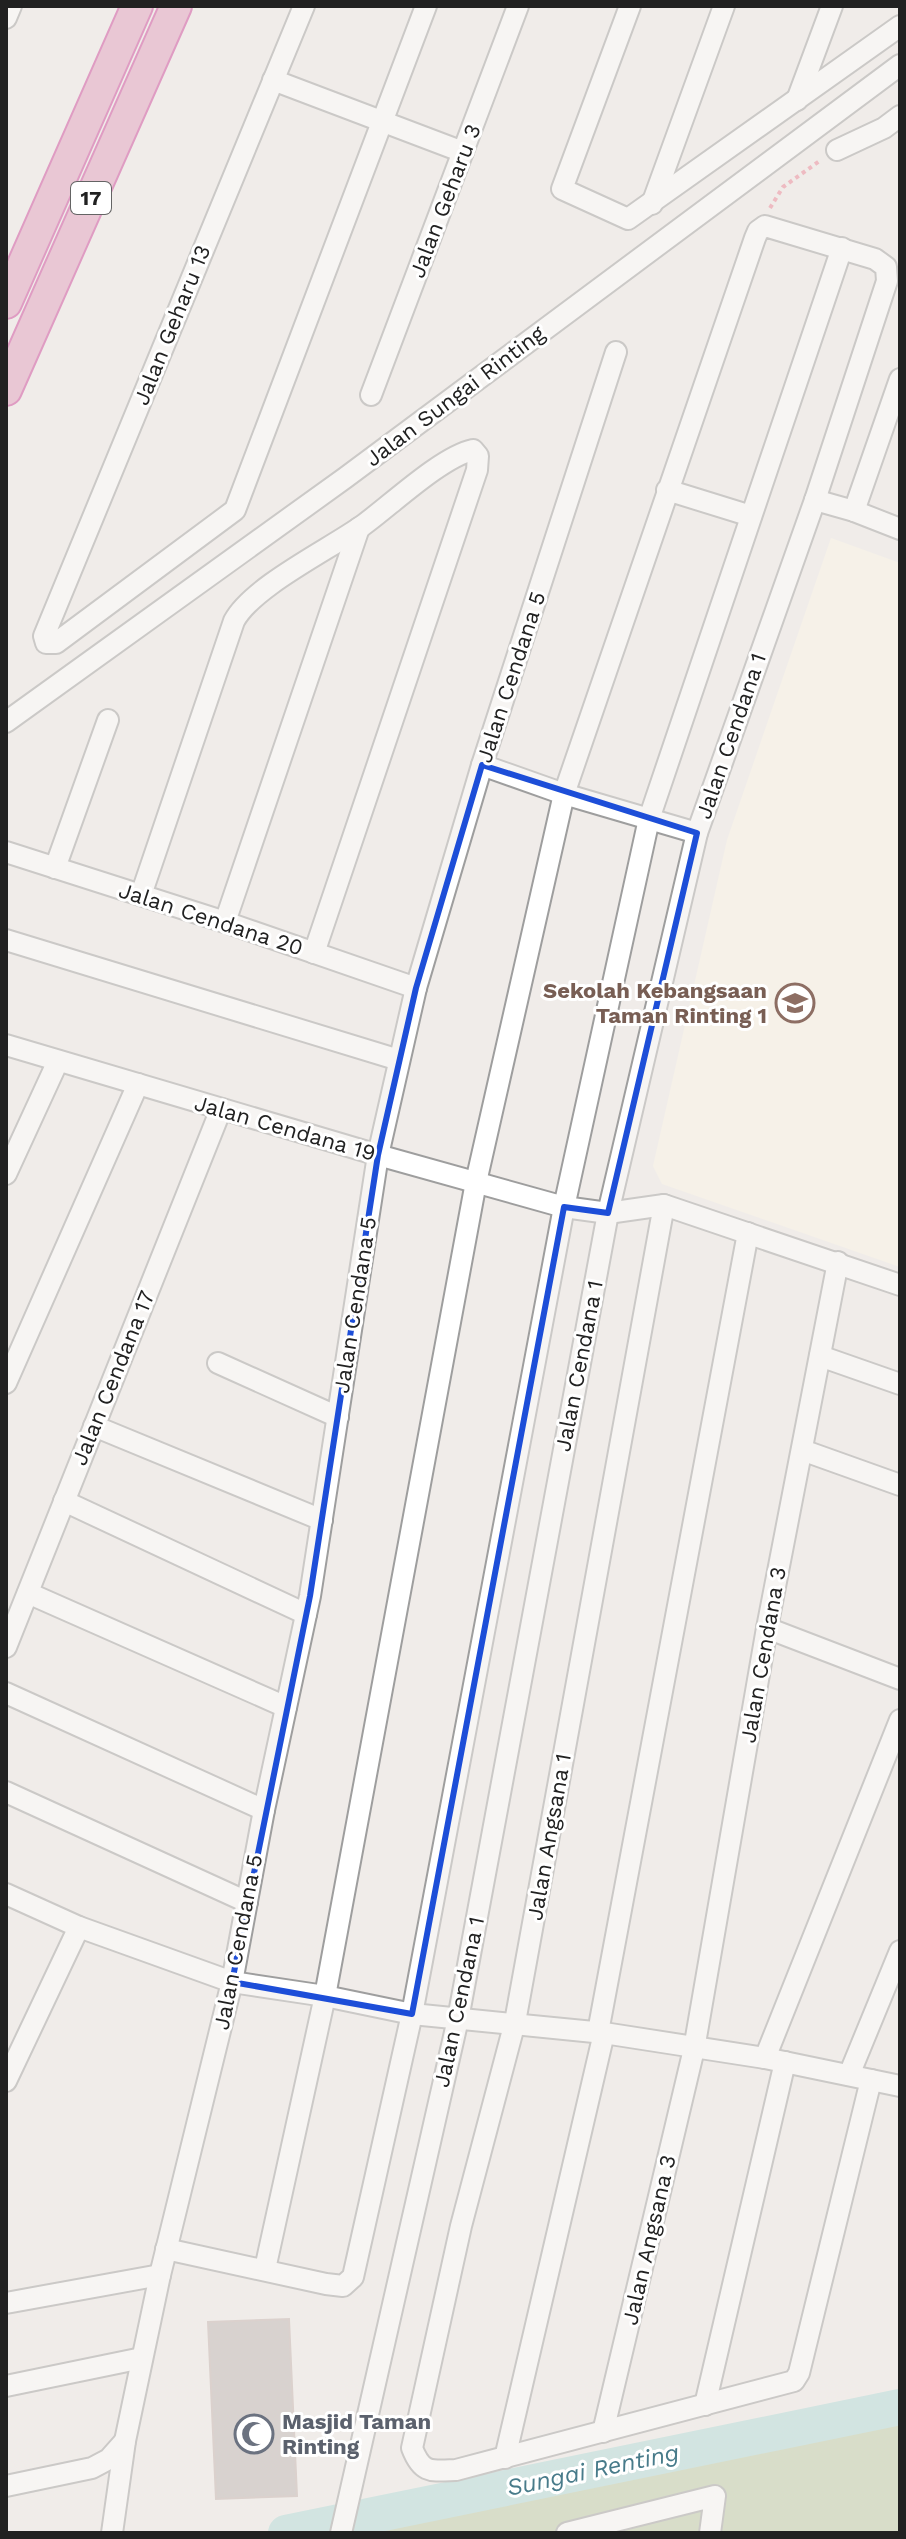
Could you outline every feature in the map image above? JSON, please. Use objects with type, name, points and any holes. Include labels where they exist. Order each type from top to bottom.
[{"type":"highway","name":"17","points":[[6,303],[137,6]]},
{"type":"highway","name":"17","points":[[6,390],[176,6]]},
{"type":"street","points":[[6,18],[11,6]]},
{"type":"street","name":"Jalan Geharu 13","points":[[304,6],[44,636],[46,643],[56,643],[235,510],[382,121]]},
{"type":"street","points":[[382,121],[426,6]]},
{"type":"street","name":"Jalan Geharu 3","points":[[371,395],[518,6]]},
{"type":"street","points":[[630,6],[562,189],[628,219],[900,26]]},
{"type":"street","points":[[652,204],[724,6]]},
{"type":"street","points":[[797,100],[832,6]]},
{"type":"street","name":"Jalan Sungai Rinting","points":[[6,722],[345,478],[900,65]]},
{"type":"street","points":[[273,80],[463,152]]},
{"type":"street","points":[[837,150],[884,128],[900,116]]},
{"type":"street","points":[[166,2249],[265,2269],[325,1996],[476,1182],[564,794],[755,238],[765,226]]},
{"type":"street","name":"Jalan Cendana 1","points":[[341,2533],[458,2019],[608,1213],[697,833],[815,500],[887,281],[886,267],[875,259],[765,226]]},
{"type":"street","name":"Jalan Cendana 1","points":[[265,2269],[343,2286],[353,2277],[412,2014],[564,1207],[649,819],[842,248]]},
{"type":"street","name":"Jalan Cendana 5","points":[[112,2533],[125,2441],[142,2358],[232,1982],[264,1810],[306,1614],[378,1155],[399,1060],[416,988],[482,765],[616,352]]},
{"type":"street","points":[[854,511],[900,379]]},
{"type":"street","points":[[141,895],[240,610],[464,452],[473,450],[478,456],[477,470],[314,953]]},
{"type":"street","points":[[667,490],[751,516]]},
{"type":"street","points":[[815,500],[900,529]]},
{"type":"street","points":[[225,922],[359,528]]},
{"type":"street","points":[[55,868],[108,720]]},
{"type":"street","points":[[482,765],[564,794],[697,833]]},
{"type":"street","name":"Jalan Cendana 20","points":[[6,852],[225,922],[416,988]]},
{"type":"street","points":[[6,940],[399,1060]]},
{"type":"street","name":"Jalan Cendana 19","points":[[6,1045],[564,1207],[608,1213],[664,1205]]},
{"type":"street","points":[[6,1174],[58,1061]]},
{"type":"street","points":[[6,1383],[138,1084]]},
{"type":"street","name":"Jalan Cendana 17","points":[[6,1647],[221,1109]]},
{"type":"street","points":[[664,1205],[899,1282]]},
{"type":"street","name":"Jalan Angsana 1","points":[[505,2458],[456,2470],[430,2471],[418,2463],[412,2448],[454,2256],[515,2022],[664,1205]]},
{"type":"street","points":[[748,1233],[601,2032],[505,2458],[789,2384],[797,2378],[871,2080]]},
{"type":"street","name":"Jalan Cendana 3","points":[[694,2049],[767,1628],[838,1262]]},
{"type":"street","points":[[820,1356],[900,1384]]},
{"type":"street","points":[[218,1363],[338,1417]]},
{"type":"street","points":[[94,1426],[322,1520]]},
{"type":"street","points":[[802,1450],[900,1485]]},
{"type":"street","points":[[64,1501],[306,1614]]},
{"type":"street","points":[[28,1593],[286,1707]]},
{"type":"street","points":[[767,1628],[900,1679]]},
{"type":"street","points":[[6,1693],[264,1810]]},
{"type":"street","points":[[705,2405],[775,2060],[900,1720]]},
{"type":"street","points":[[6,1792],[247,1902]]},
{"type":"street","points":[[6,1894],[79,1927],[232,1982],[325,1996],[412,2014],[601,2032],[775,2060],[900,2086]]},
{"type":"street","points":[[6,2081],[79,1927]]},
{"type":"street","points":[[849,2075],[900,1951]]},
{"type":"street","name":"Jalan Angsana 3","points":[[603,2432],[694,2049]]},
{"type":"street","points":[[6,2303],[160,2275]]},
{"type":"street","points":[[6,2386],[142,2358]]},
{"type":"street","points":[[6,2486],[92,2468],[109,2459],[125,2441]]},
{"type":"street","points":[[567,2533],[715,2496],[710,2533]]},
{"type":"path","points":[[765,226],[771,205],[783,187],[837,150]]},
{"type":"highlighted area","points":[[482,765],[697,833],[608,1213],[564,1207],[412,2014],[232,1982],[310,1596],[378,1155],[416,988]]},
{"type":"shaded area","name":"Sekolah Kebangsaan Taman Rinting 1","points":[[831,538],[900,563],[900,1267],[662,1184],[653,1166],[727,840]]},
{"type":"green space","points":[[900,2391],[900,2533],[369,2533],[375,2498]]},
{"type":"building","points":[[289,2319],[297,2496],[216,2499],[208,2322]]},
{"type":"waterway","name":"Sungai Renting","points":[[286,2533],[900,2407]]},
{"type":"place","name":"Sekolah Kebangsaan Taman Rinting 1","points":[[795,1003]]},
{"type":"place","name":"Masjid Taman Rinting","points":[[254,2434]]}]
